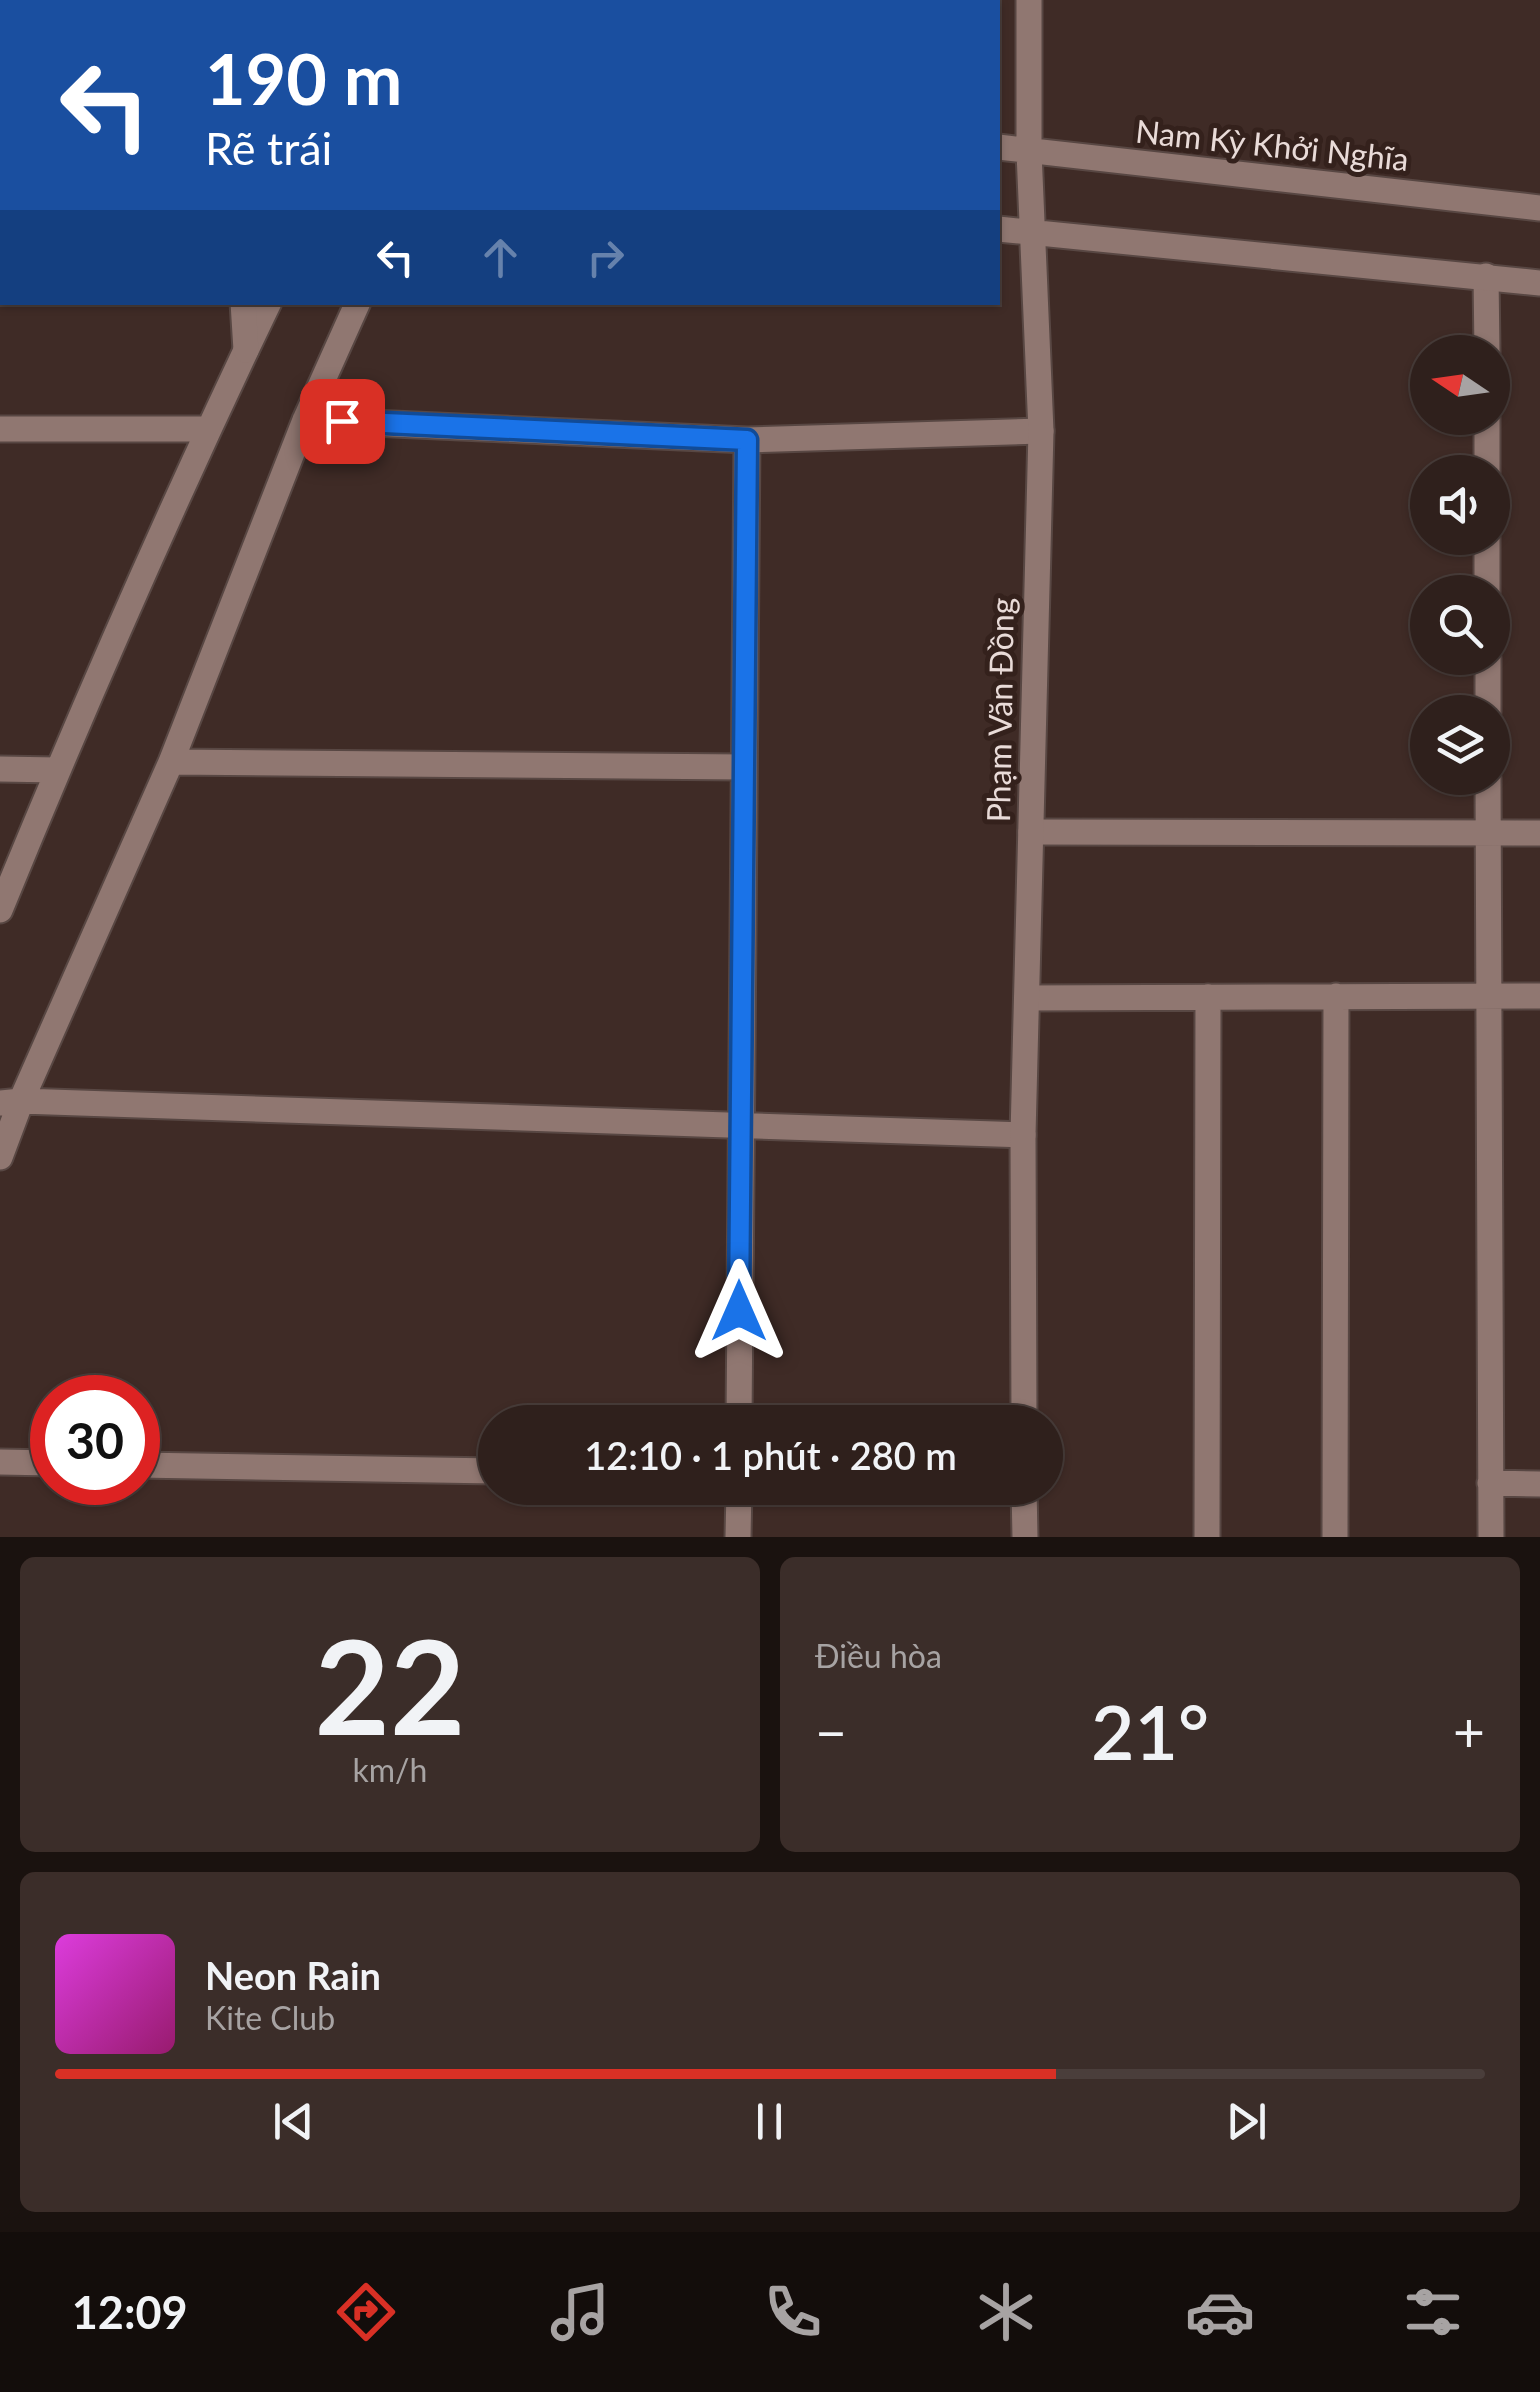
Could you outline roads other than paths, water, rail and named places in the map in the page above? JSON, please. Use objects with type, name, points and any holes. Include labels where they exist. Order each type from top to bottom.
[{"type":"street","name":"Phạm Văn Đồng","points":[[1024,1405],[1023,1135],[1041,431],[1029,152],[1029,0]]},
{"type":"street","name":"Nam Kỳ Khởi Nghĩa","points":[[1000,147],[1540,208]]},
{"type":"street","points":[[1000,228],[1540,283]]},
{"type":"street","points":[[1486,276],[1486,335]]},
{"type":"street","points":[[243,305],[246,350]]},
{"type":"street","points":[[0,910],[57,770],[208,429],[268,305]]},
{"type":"street","points":[[0,1157],[11,1102],[171,762],[305,420],[357,305]]},
{"type":"street","points":[[305,420],[747,440],[1041,431]]},
{"type":"street","points":[[0,429],[208,429]]},
{"type":"street","points":[[739,1405],[747,440]]},
{"type":"street","points":[[171,762],[744,767]]},
{"type":"street","points":[[0,769],[57,770]]},
{"type":"street","points":[[1488,795],[1490,1537]]},
{"type":"street","points":[[1030,832],[1540,833]]},
{"type":"street","points":[[1335,1537],[1336,996]]},
{"type":"street","points":[[1026,998],[1540,996]]},
{"type":"street","points":[[1208,997],[1208,1537]]},
{"type":"street","points":[[11,1102],[1023,1135]]},
{"type":"street","points":[[0,1462],[30,1463]]},
{"type":"street","points":[[160,1465],[478,1471]]},
{"type":"street","points":[[1490,1483],[1540,1484]]},
{"type":"street","points":[[738,1537],[739,1505]]},
{"type":"street","points":[[1024,1505],[1025,1537]]}]
